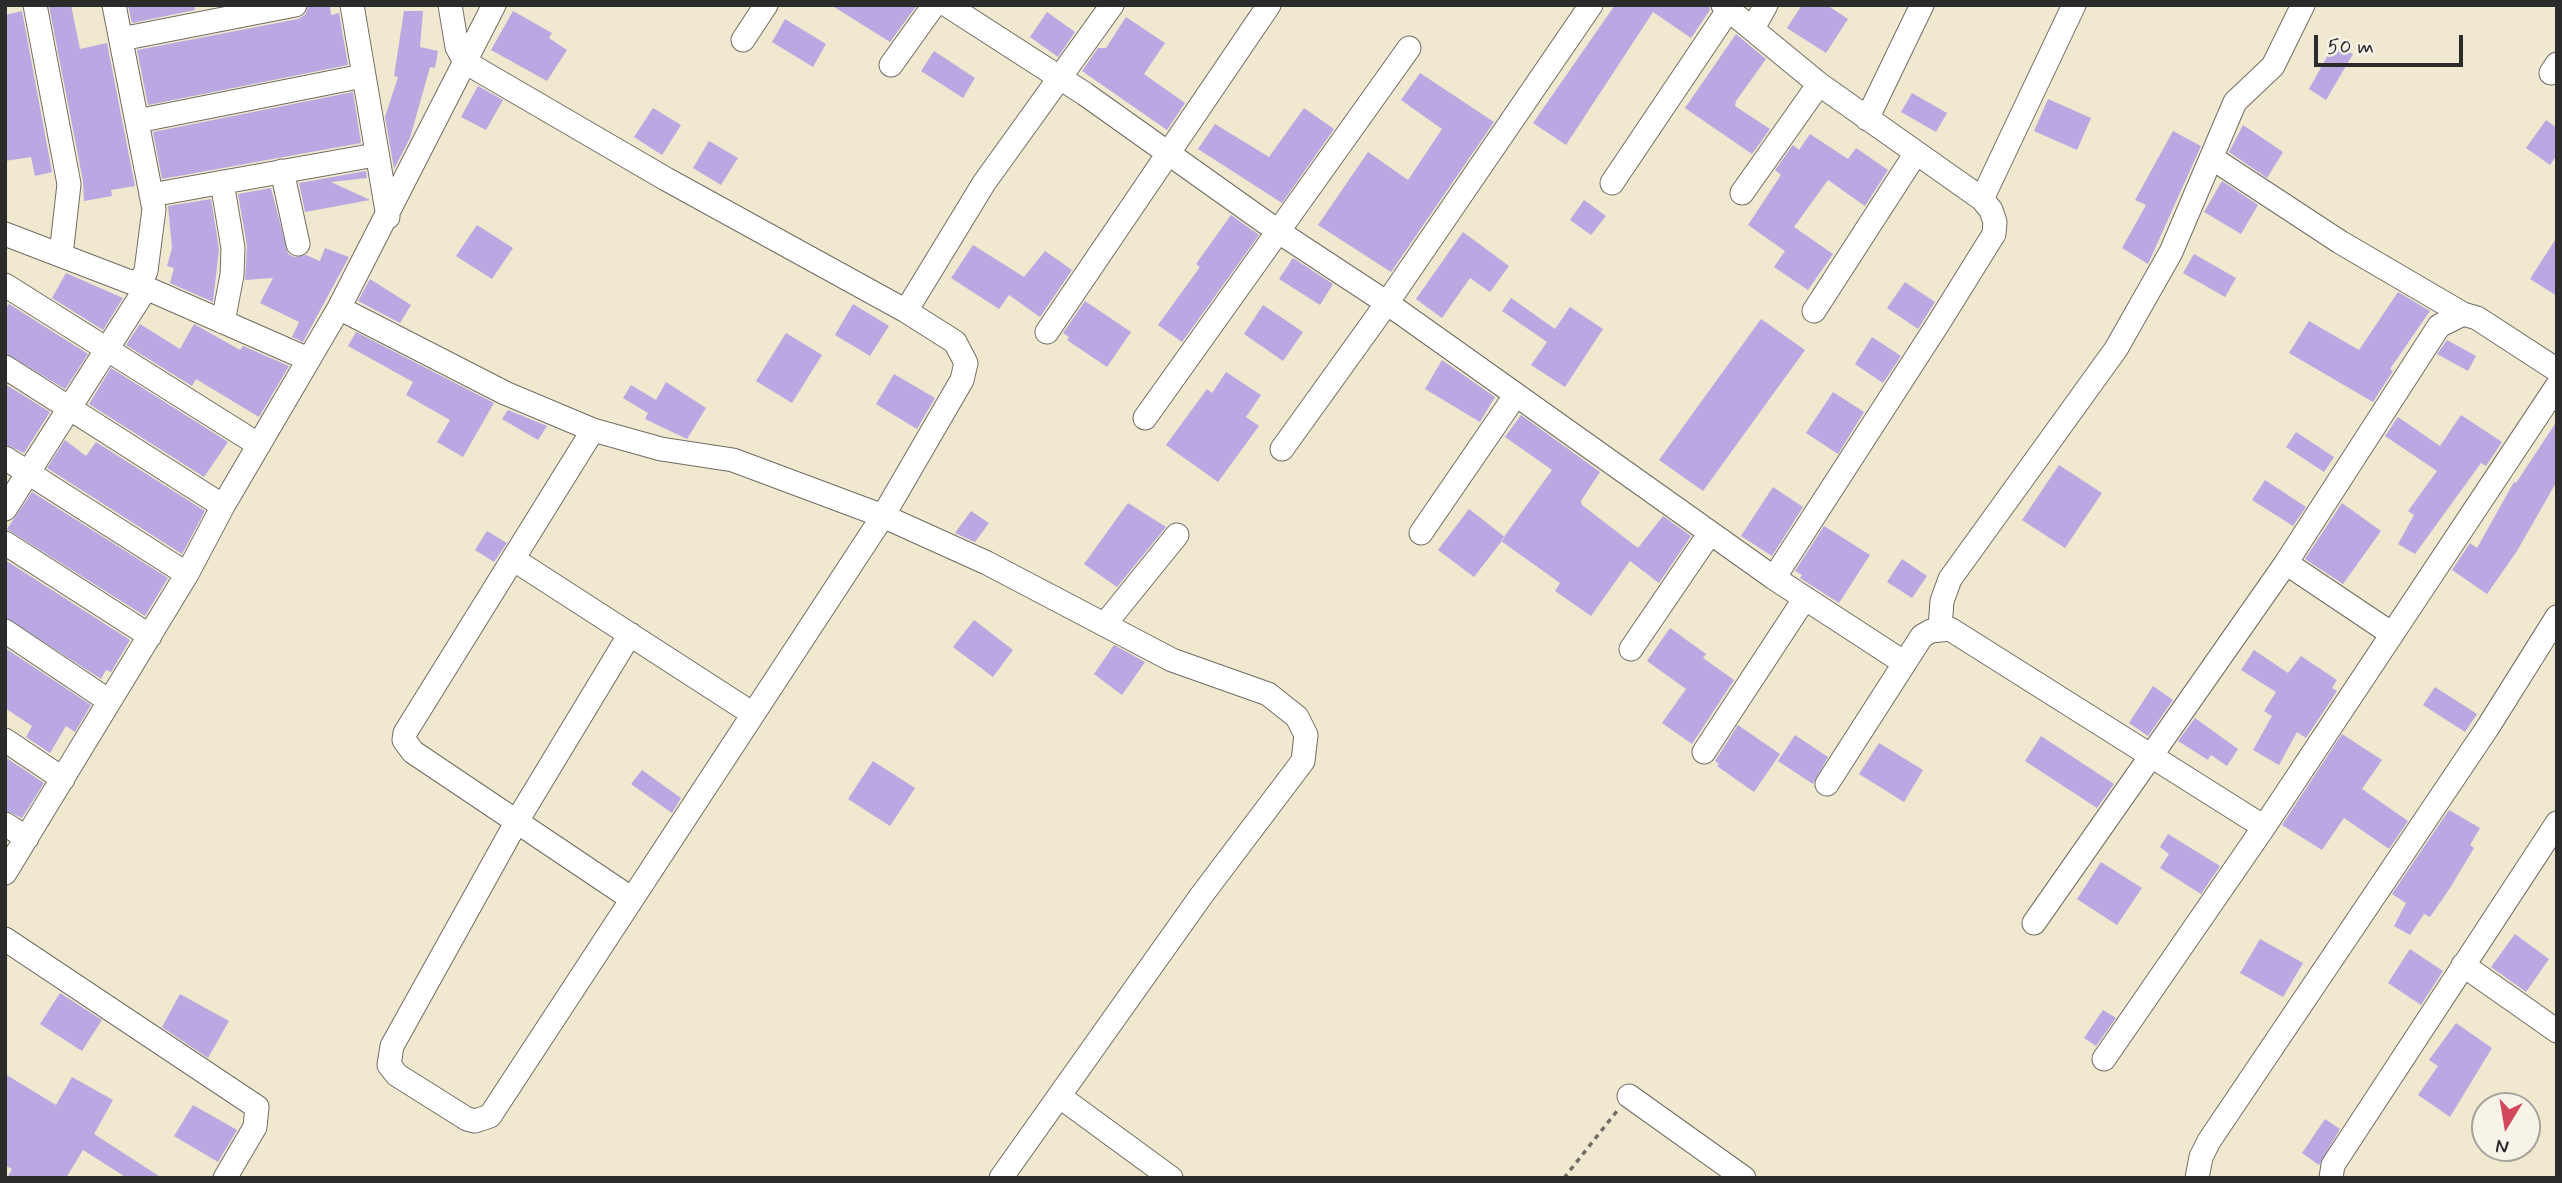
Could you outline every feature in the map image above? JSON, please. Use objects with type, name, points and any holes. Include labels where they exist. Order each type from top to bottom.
[{"type":"street","points":[[35,5],[69,184],[61,255]]},
{"type":"street","points":[[5,509],[108,351],[142,286],[146,271],[154,209],[114,5]]},
{"type":"street","points":[[121,39],[295,5]]},
{"type":"street","points":[[352,5],[375,155],[388,217]]},
{"type":"street","points":[[450,5],[457,47],[465,62],[666,179],[905,311],[955,342],[966,363],[962,380],[883,516],[490,1116],[475,1121],[467,1119],[397,1075],[389,1065],[392,1046],[517,821],[630,634]]},
{"type":"street","points":[[5,873],[187,574],[223,506],[339,308],[388,217],[494,5]]},
{"type":"street","points":[[743,40],[766,5]]},
{"type":"street","points":[[891,65],[934,5]]},
{"type":"street","points":[[947,5],[1168,152],[1279,232],[1387,303],[1774,578],[1903,662]]},
{"type":"street","points":[[905,311],[984,183],[1112,5]]},
{"type":"street","points":[[1047,332],[1269,5]]},
{"type":"street","points":[[1282,449],[1387,303],[1591,5]]},
{"type":"street","points":[[1753,28],[1766,5]]},
{"type":"street","points":[[1867,120],[1922,5]]},
{"type":"street","points":[[1982,199],[2074,5]]},
{"type":"street","points":[[1940,628],[1942,601],[1950,579],[2116,349],[2171,252],[2235,102],[2273,65],[2303,5]]},
{"type":"street","points":[[1612,183],[1726,7],[1819,84],[1982,199],[1991,210],[1994,234],[1774,578]]},
{"type":"street","points":[[1145,418],[1409,48]]},
{"type":"street","points":[[137,121],[363,76]]},
{"type":"street","points":[[1742,192],[1819,84]]},
{"type":"street","points":[[1814,311],[1916,153]]},
{"type":"street","points":[[151,194],[375,155]]},
{"type":"street","points":[[2212,158],[2340,242],[2463,314],[2477,318],[2557,370]]},
{"type":"street","points":[[282,171],[298,244]]},
{"type":"street","points":[[222,182],[233,248],[232,275],[223,322]]},
{"type":"street","points":[[5,234],[142,286],[308,359]]},
{"type":"street","points":[[5,285],[259,445]]},
{"type":"street","points":[[339,308],[505,393],[593,430],[661,449],[733,460],[883,516],[987,563],[1172,660],[1268,694],[1285,704],[1297,717],[1306,735],[1304,761],[1201,896],[1001,1178]]},
{"type":"street","points":[[2034,923],[2286,563],[2439,326],[2463,314]]},
{"type":"street","points":[[5,367],[223,506]]},
{"type":"street","points":[[2104,1059],[2264,827],[2557,386]]},
{"type":"street","points":[[1421,533],[1515,396]]},
{"type":"street","points":[[593,430],[405,733],[404,740],[413,752],[632,899]]},
{"type":"street","points":[[5,457],[187,574]]},
{"type":"street","points":[[1631,649],[1710,533]]},
{"type":"street","points":[[1105,624],[1177,535]]},
{"type":"street","points":[[5,543],[150,636]]},
{"type":"street","points":[[513,559],[753,715]]},
{"type":"street","points":[[2286,563],[2392,634]]},
{"type":"street","points":[[1704,752],[1805,598]]},
{"type":"street","points":[[2197,1178],[2201,1157],[2209,1140],[2488,727],[2557,617]]},
{"type":"street","points":[[1827,784],[1903,662],[1922,636],[1940,628],[1960,634],[2264,827]]},
{"type":"street","points":[[5,631],[109,701]]},
{"type":"street","points":[[5,740],[63,779]]},
{"type":"street","points":[[2331,1178],[2333,1165],[2557,823]]},
{"type":"street","points":[[5,824],[27,838]]},
{"type":"street","points":[[5,939],[257,1107],[255,1127],[225,1178]]},
{"type":"street","points":[[2463,965],[2557,1031]]},
{"type":"street","points":[[1059,1096],[1171,1178]]},
{"type":"street","points":[[1629,1096],[1744,1178]]},
{"type":"path","points":[[1564,1178],[1629,1096]]},
{"type":"building","points":[[71,5],[80,49],[107,43],[135,186],[111,190],[112,196],[84,201],[83,181],[49,6]]},
{"type":"building","points":[[128,5],[194,5],[195,10],[132,23]]},
{"type":"building","points":[[309,5],[330,5],[331,15],[339,13],[348,65],[148,105],[137,50],[298,19],[305,15]]},
{"type":"building","points":[[831,5],[917,5],[890,42]]},
{"type":"building","points":[[1615,5],[1709,5],[1710,10],[1691,38],[1653,12],[1566,145],[1533,123]]},
{"type":"building","points":[[1802,5],[1827,5],[1848,19],[1826,53],[1787,28]]},
{"type":"building","points":[[22,11],[52,172],[35,176],[31,157],[5,161],[5,15]]},
{"type":"building","points":[[404,11],[423,11],[420,47],[438,51],[435,68],[430,67],[410,138],[394,169],[385,117],[398,77],[394,76]]},
{"type":"building","points":[[513,11],[552,33],[549,38],[567,50],[547,81],[491,50]]},
{"type":"building","points":[[1047,12],[1075,32],[1058,57],[1030,37]]},
{"type":"building","points":[[1126,17],[1165,43],[1144,74],[1185,103],[1167,130],[1082,71],[1098,48],[1106,48]]},
{"type":"building","points":[[785,19],[826,44],[813,67],[772,42]]},
{"type":"building","points":[[1736,34],[1766,59],[1735,106],[1770,129],[1752,154],[1685,108]]},
{"type":"building","points":[[2334,44],[2353,54],[2326,100],[2309,89]]},
{"type":"building","points":[[934,51],[975,78],[963,98],[921,71]]},
{"type":"building","points":[[1420,73],[1494,122],[1391,272],[1318,225],[1368,152],[1408,180],[1442,129],[1401,100]]},
{"type":"building","points":[[478,86],[503,100],[486,130],[461,117]]},
{"type":"building","points":[[353,92],[361,143],[162,179],[153,132]]},
{"type":"building","points":[[1912,93],[1947,113],[1936,132],[1901,112]]},
{"type":"building","points":[[2048,99],[2091,118],[2077,150],[2034,131]]},
{"type":"building","points":[[653,108],[681,125],[662,155],[634,137]]},
{"type":"building","points":[[1304,108],[1334,129],[1282,203],[1198,149],[1215,124],[1269,157]]},
{"type":"building","points":[[2546,120],[2557,128],[2557,155],[2550,165],[2526,148]]},
{"type":"building","points":[[2243,125],[2283,152],[2267,178],[2229,152]]},
{"type":"building","points":[[2173,131],[2201,146],[2148,264],[2122,248],[2146,205],[2135,200]]},
{"type":"building","points":[[1810,134],[1848,159],[1856,148],[1888,170],[1865,206],[1828,180],[1794,227],[1833,254],[1808,290],[1774,267],[1785,251],[1748,225],[1781,175],[1775,170],[1793,145],[1799,150]]},
{"type":"building","points":[[709,141],[738,158],[721,185],[693,168]]},
{"type":"building","points":[[366,171],[367,178],[331,182],[370,200],[305,212],[299,183]]},
{"type":"building","points":[[2222,181],[2258,205],[2241,234],[2204,212]]},
{"type":"building","points":[[271,188],[288,254],[294,257],[306,255],[320,261],[325,248],[349,257],[303,342],[292,337],[299,322],[260,303],[273,278],[245,280],[247,246],[238,194]]},
{"type":"building","points":[[211,199],[219,249],[213,302],[170,283],[174,268],[167,266],[172,248],[168,206]]},
{"type":"building","points":[[1584,200],[1606,216],[1591,235],[1570,220]]},
{"type":"building","points":[[1231,215],[1259,235],[1182,342],[1158,325],[1200,267],[1196,264]]},
{"type":"building","points":[[477,225],[513,248],[492,279],[456,256]]},
{"type":"building","points":[[1463,232],[1509,266],[1490,292],[1470,278],[1442,318],[1416,299]]},
{"type":"building","points":[[2557,237],[2557,296],[2530,279]]},
{"type":"building","points":[[973,245],[1024,277],[1045,251],[1072,270],[1040,317],[1009,295],[999,309],[951,278]]},
{"type":"building","points":[[2194,254],[2236,278],[2225,297],[2183,273]]},
{"type":"building","points":[[1293,258],[1333,284],[1320,305],[1279,279]]},
{"type":"building","points":[[66,273],[123,298],[103,330],[52,298]]},
{"type":"building","points":[[370,279],[411,305],[400,323],[358,301]]},
{"type":"building","points":[[1905,282],[1935,302],[1918,329],[1887,308]]},
{"type":"building","points":[[2398,292],[2430,311],[2390,369],[2393,371],[2373,402],[2289,353],[2309,321],[2359,350]]},
{"type":"building","points":[[1511,298],[1555,329],[1570,307],[1603,329],[1565,387],[1531,365],[1547,342],[1502,311]]},
{"type":"building","points":[[1085,301],[1131,332],[1107,367],[1067,340],[1069,337],[1063,333]]},
{"type":"building","points":[[9,304],[88,354],[65,389],[5,353],[5,309]]},
{"type":"building","points":[[853,304],[889,326],[870,356],[835,335]]},
{"type":"building","points":[[1263,305],[1303,332],[1283,361],[1244,334]]},
{"type":"building","points":[[1761,319],[1805,350],[1703,491],[1659,460]]},
{"type":"building","points":[[140,324],[180,349],[194,324],[240,350],[243,346],[289,366],[259,417],[196,379],[192,386],[126,345]]},
{"type":"building","points":[[356,332],[494,403],[463,457],[437,442],[450,420],[406,395],[413,382],[348,346]]},
{"type":"building","points":[[786,333],[822,355],[792,403],[756,381]]},
{"type":"building","points":[[1872,337],[1901,356],[1883,383],[1855,364]]},
{"type":"building","points":[[2447,340],[2476,356],[2468,371],[2437,354]]},
{"type":"building","points":[[1442,360],[1495,397],[1480,422],[1425,389]]},
{"type":"building","points":[[111,368],[228,442],[204,477],[89,404]]},
{"type":"building","points":[[1226,372],[1261,395],[1246,417],[1259,426],[1218,482],[1166,445],[1207,389],[1212,393]]},
{"type":"building","points":[[894,374],[935,398],[917,429],[876,404]]},
{"type":"building","points":[[666,382],[706,408],[687,439],[645,419],[648,413],[623,398],[631,385],[656,400]]},
{"type":"building","points":[[5,384],[50,412],[24,453],[5,444]]},
{"type":"building","points":[[1833,392],[1864,412],[1838,454],[1806,433]]},
{"type":"building","points":[[508,410],[547,426],[538,440],[502,419]]},
{"type":"building","points":[[1521,415],[1600,472],[1581,501],[1582,505],[1638,548],[1663,516],[1691,536],[1659,583],[1630,561],[1591,616],[1555,591],[1560,583],[1501,541],[1552,470],[1505,437]]},
{"type":"building","points":[[2461,415],[2502,442],[2486,466],[2481,463],[2415,554],[2398,544],[2414,515],[2408,511],[2437,471],[2385,436],[2398,417],[2440,446]]},
{"type":"building","points":[[2557,421],[2557,481],[2517,551],[2487,594],[2452,570],[2470,543],[2477,548],[2514,482],[2516,483]]},
{"type":"building","points":[[2296,432],[2334,457],[2324,472],[2286,447]]},
{"type":"building","points":[[65,440],[86,456],[96,442],[205,511],[182,554],[47,468]]},
{"type":"building","points":[[2059,465],[2102,493],[2065,548],[2022,520]]},
{"type":"building","points":[[2265,480],[2306,507],[2293,526],[2252,500]]},
{"type":"building","points":[[1773,487],[1803,507],[1772,556],[1741,536]]},
{"type":"building","points":[[32,492],[168,578],[145,616],[7,529]]},
{"type":"building","points":[[1128,503],[1166,527],[1117,587],[1084,564]]},
{"type":"building","points":[[2342,503],[2381,531],[2343,584],[2305,559]]},
{"type":"building","points":[[1469,509],[1505,537],[1474,577],[1438,550]]},
{"type":"building","points":[[971,511],[989,523],[975,542],[955,533]]},
{"type":"building","points":[[1824,526],[1870,555],[1839,603],[1800,578],[1802,575],[1795,571]]},
{"type":"building","points":[[487,531],[507,543],[494,562],[475,550]]},
{"type":"building","points":[[1902,559],[1927,576],[1912,598],[1887,582]]},
{"type":"building","points":[[5,560],[130,640],[111,672],[106,670],[101,679],[5,617]]},
{"type":"building","points":[[974,620],[1013,650],[993,677],[953,647]]},
{"type":"building","points":[[1670,628],[1706,654],[1703,658],[1734,680],[1692,744],[1662,723],[1686,689],[1647,661]]},
{"type":"building","points":[[1114,645],[1145,662],[1122,695],[1094,674]]},
{"type":"building","points":[[5,648],[91,705],[75,732],[66,726],[50,753],[26,737],[32,726],[5,708]]},
{"type":"building","points":[[2254,650],[2288,673],[2301,656],[2337,680],[2332,688],[2337,691],[2306,738],[2297,732],[2279,765],[2253,750],[2272,716],[2264,711],[2276,692],[2241,670]]},
{"type":"building","points":[[2153,686],[2173,700],[2148,736],[2129,723]]},
{"type":"building","points":[[2435,687],[2477,714],[2465,732],[2423,705]]},
{"type":"building","points":[[2195,718],[2238,749],[2227,766],[2211,755],[2208,760],[2178,741]]},
{"type":"building","points":[[1738,725],[1780,754],[1754,792],[1717,766],[1719,764],[1715,761]]},
{"type":"building","points":[[2342,734],[2382,760],[2362,789],[2408,821],[2389,849],[2344,818],[2322,850],[2282,825]]},
{"type":"building","points":[[1795,735],[1828,757],[1813,784],[1778,761]]},
{"type":"building","points":[[2041,736],[2114,784],[2097,808],[2025,761]]},
{"type":"building","points":[[1879,743],[1923,770],[1904,802],[1859,774]]},
{"type":"building","points":[[5,757],[44,783],[22,818],[5,810]]},
{"type":"building","points":[[873,761],[915,788],[890,826],[848,799]]},
{"type":"building","points":[[642,770],[681,798],[672,813],[631,784]]},
{"type":"building","points":[[2449,810],[2480,828],[2470,845],[2474,848],[2430,917],[2424,914],[2410,935],[2394,926],[2406,903],[2392,894]]},
{"type":"building","points":[[2168,834],[2220,866],[2201,894],[2160,868],[2169,854],[2160,847]]},
{"type":"building","points":[[2101,862],[2142,888],[2117,925],[2077,899]]},
{"type":"building","points":[[2515,934],[2549,959],[2526,992],[2491,967]]},
{"type":"building","points":[[2260,939],[2303,963],[2283,997],[2240,973]]},
{"type":"building","points":[[2410,949],[2443,971],[2421,1005],[2388,983]]},
{"type":"building","points":[[60,993],[102,1020],[82,1051],[40,1024]]},
{"type":"building","points":[[180,994],[229,1021],[208,1058],[162,1027]]},
{"type":"building","points":[[2103,1010],[2116,1018],[2096,1046],[2084,1038]]},
{"type":"building","points":[[2456,1023],[2492,1048],[2450,1117],[2418,1095],[2438,1066],[2429,1060]]},
{"type":"building","points":[[5,1074],[56,1105],[72,1077],[113,1100],[94,1134],[162,1178],[127,1178],[83,1150],[66,1178],[7,1178],[12,1169],[5,1165]]},
{"type":"building","points":[[193,1105],[237,1130],[218,1162],[174,1136]]},
{"type":"building","points":[[2325,1119],[2340,1129],[2319,1165],[2302,1153]]}]
